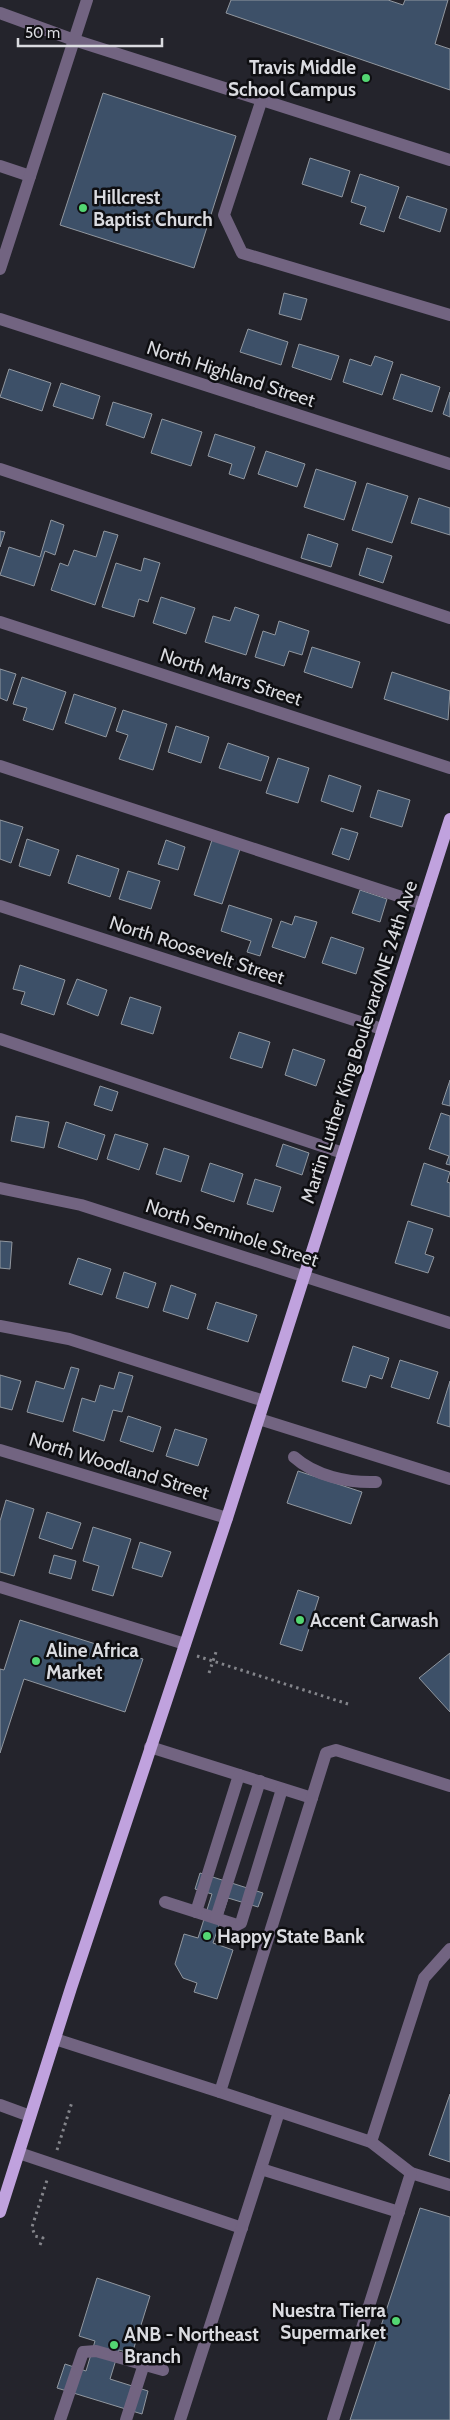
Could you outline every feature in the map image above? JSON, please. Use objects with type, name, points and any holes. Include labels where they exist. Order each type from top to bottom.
[{"type":"main road","name":"Martin Luther King Boulevard/NE 24th Ave","points":[[30,2116],[150,1746],[227,1518],[450,819]]},
{"type":"main road","points":[[0,2212],[30,2116]]},
{"type":"street","points":[[0,269],[87,0]]},
{"type":"street","points":[[0,13],[74,40],[450,160]]},
{"type":"street","points":[[262,100],[224,215],[242,252],[450,315]]},
{"type":"street","points":[[0,166],[30,176]]},
{"type":"street","name":"North Highland Street","points":[[0,319],[450,464]]},
{"type":"street","points":[[0,469],[450,618]]},
{"type":"street","name":"North Marrs Street","points":[[0,622],[450,768]]},
{"type":"street","points":[[0,766],[424,904]]},
{"type":"street","name":"North Roosevelt Street","points":[[0,906],[382,1029]]},
{"type":"street","points":[[0,1039],[343,1153]]},
{"type":"street","name":"North Seminole Street","points":[[0,1188],[81,1204],[450,1323]]},
{"type":"street","points":[[0,1326],[69,1339],[264,1401]]},
{"type":"street","points":[[259,1419],[450,1479]]},
{"type":"street","name":"North Woodland Street","points":[[0,1450],[227,1518]]},
{"type":"street","points":[[294,1457],[308,1468],[346,1480],[376,1482]]},
{"type":"street","points":[[0,1587],[184,1647]]},
{"type":"street","points":[[150,1746],[312,1798]]},
{"type":"street","points":[[220,2092],[326,1753],[336,1750],[450,1786]]},
{"type":"street","points":[[196,1912],[239,1775]]},
{"type":"street","points":[[216,1918],[260,1781]]},
{"type":"street","points":[[165,1902],[237,1925],[241,1923],[282,1789]]},
{"type":"street","points":[[371,2142],[424,1978],[450,1949]]},
{"type":"street","points":[[55,2038],[371,2142],[411,2173],[450,2185]]},
{"type":"street","points":[[0,2105],[30,2116]]},
{"type":"street","points":[[180,2420],[279,2112]]},
{"type":"street","points":[[18,2153],[242,2228]]},
{"type":"street","points":[[261,2169],[399,2212]]},
{"type":"street","points":[[333,2420],[411,2173]]},
{"type":"street","points":[[60,2420],[83,2352],[96,2351],[163,2370]]},
{"type":"street","points":[[126,2420],[144,2364]]},
{"type":"path","points":[[184,1647],[213,1661],[348,1704]]},
{"type":"path","points":[[208,1673],[217,1649]]},
{"type":"building","points":[[231,0],[388,0],[403,5],[405,0],[448,0],[435,44],[450,49],[450,90],[226,13]]},
{"type":"building","points":[[103,93],[236,136],[194,268],[60,225]]},
{"type":"building","points":[[310,158],[350,171],[342,197],[302,184]]},
{"type":"building","points":[[360,174],[399,187],[384,232],[360,224],[366,207],[351,202]]},
{"type":"building","points":[[407,196],[447,209],[440,232],[399,218]]},
{"type":"building","points":[[284,293],[307,299],[301,320],[279,314]]},
{"type":"building","points":[[248,329],[288,342],[281,365],[240,352]]},
{"type":"building","points":[[299,344],[339,356],[331,380],[292,367]]},
{"type":"building","points":[[375,356],[393,362],[382,395],[343,382],[350,359],[371,366]]},
{"type":"building","points":[[9,369],[51,383],[42,411],[0,397]]},
{"type":"building","points":[[401,374],[440,387],[432,412],[393,399]]},
{"type":"building","points":[[61,383],[100,396],[93,419],[53,406]]},
{"type":"building","points":[[450,392],[450,417],[443,414]]},
{"type":"building","points":[[113,402],[152,414],[144,438],[106,425]]},
{"type":"building","points":[[162,419],[202,432],[191,466],[151,453]]},
{"type":"building","points":[[215,434],[255,447],[244,479],[229,474],[232,464],[208,456]]},
{"type":"building","points":[[266,451],[305,464],[297,487],[258,474]]},
{"type":"building","points":[[316,469],[356,482],[344,520],[304,507]]},
{"type":"building","points":[[367,483],[408,496],[392,543],[352,530]]},
{"type":"building","points":[[419,498],[450,508],[450,535],[411,523]]},
{"type":"building","points":[[51,520],[64,525],[55,555],[45,551],[34,586],[0,575],[9,547],[40,557]]},
{"type":"building","points":[[0,531],[5,532],[0,547]]},
{"type":"building","points":[[104,531],[118,535],[95,605],[51,590],[60,563],[68,566],[74,550],[96,557]]},
{"type":"building","points":[[308,534],[338,544],[331,567],[301,558]]},
{"type":"building","points":[[367,548],[392,556],[383,583],[359,575]]},
{"type":"building","points":[[144,558],[160,563],[148,602],[139,599],[134,617],[102,607],[116,563],[141,571]]},
{"type":"building","points":[[161,597],[195,608],[186,634],[153,623]]},
{"type":"building","points":[[235,607],[259,615],[246,655],[205,642],[213,616],[230,621]]},
{"type":"building","points":[[279,621],[309,631],[302,655],[289,651],[284,666],[255,657],[263,631],[275,635]]},
{"type":"building","points":[[312,647],[360,662],[352,688],[304,672]]},
{"type":"building","points":[[0,669],[16,674],[7,701],[0,698]]},
{"type":"building","points":[[392,672],[450,691],[448,720],[384,699]]},
{"type":"building","points":[[22,677],[66,692],[53,730],[23,720],[27,708],[13,704]]},
{"type":"building","points":[[74,694],[116,708],[106,737],[65,723]]},
{"type":"building","points":[[123,710],[167,724],[153,770],[119,759],[128,735],[116,731]]},
{"type":"building","points":[[176,726],[209,737],[201,763],[168,752]]},
{"type":"building","points":[[228,743],[269,757],[261,781],[219,768]]},
{"type":"building","points":[[278,758],[309,768],[298,803],[266,793]]},
{"type":"building","points":[[329,775],[361,786],[353,812],[321,801]]},
{"type":"building","points":[[378,790],[410,800],[402,827],[370,817]]},
{"type":"building","points":[[0,820],[23,827],[11,863],[0,859]]},
{"type":"building","points":[[341,828],[358,833],[349,860],[332,854]]},
{"type":"building","points":[[27,839],[59,850],[50,876],[19,866]]},
{"type":"building","points":[[166,840],[185,847],[178,870],[158,864]]},
{"type":"building","points":[[212,840],[240,849],[222,904],[194,895]]},
{"type":"building","points":[[77,855],[119,869],[110,897],[68,883]]},
{"type":"building","points":[[128,871],[160,881],[151,909],[119,899]]},
{"type":"building","points":[[360,890],[387,899],[380,922],[352,913]]},
{"type":"building","points":[[229,905],[272,919],[260,956],[247,952],[251,941],[221,931]]},
{"type":"building","points":[[295,916],[317,922],[305,958],[272,947],[281,921],[292,925]]},
{"type":"building","points":[[331,937],[364,948],[356,974],[322,963]]},
{"type":"building","points":[[20,965],[65,980],[54,1015],[21,1004],[25,992],[13,989]]},
{"type":"building","points":[[77,979],[107,990],[98,1016],[67,1004]]},
{"type":"building","points":[[130,997],[161,1007],[153,1034],[121,1024]]},
{"type":"building","points":[[239,1032],[270,1042],[262,1068],[230,1058]]},
{"type":"building","points":[[293,1049],[325,1060],[316,1086],[285,1075]]},
{"type":"building","points":[[450,1080],[450,1106],[442,1104]]},
{"type":"building","points":[[100,1086],[118,1092],[112,1111],[94,1105]]},
{"type":"building","points":[[441,1113],[450,1116],[450,1165],[446,1164],[449,1156],[429,1149]]},
{"type":"building","points":[[16,1116],[49,1122],[44,1148],[11,1141]]},
{"type":"building","points":[[66,1122],[105,1135],[97,1160],[58,1147]]},
{"type":"building","points":[[115,1134],[148,1144],[139,1170],[107,1159]]},
{"type":"building","points":[[283,1144],[309,1153],[302,1175],[276,1166]]},
{"type":"building","points":[[164,1148],[189,1156],[181,1182],[156,1174]]},
{"type":"building","points":[[210,1163],[243,1174],[234,1202],[201,1191]]},
{"type":"building","points":[[424,1163],[450,1172],[447,1182],[450,1183],[450,1217],[411,1205]]},
{"type":"building","points":[[255,1179],[281,1187],[273,1212],[247,1204]]},
{"type":"building","points":[[408,1221],[433,1229],[425,1254],[434,1257],[428,1273],[395,1263]]},
{"type":"building","points":[[0,1241],[12,1242],[10,1269],[0,1268]]},
{"type":"building","points":[[78,1258],[111,1269],[102,1295],[69,1284]]},
{"type":"building","points":[[124,1272],[156,1283],[148,1308],[116,1298]]},
{"type":"building","points":[[171,1285],[196,1294],[188,1319],[163,1311]]},
{"type":"building","points":[[216,1302],[257,1315],[248,1342],[207,1329]]},
{"type":"building","points":[[353,1346],[389,1358],[382,1379],[370,1375],[366,1388],[342,1381]]},
{"type":"building","points":[[400,1360],[438,1372],[429,1399],[391,1387]]},
{"type":"building","points":[[71,1367],[79,1369],[63,1422],[27,1412],[36,1381],[64,1389]]},
{"type":"building","points":[[119,1372],[133,1376],[122,1412],[113,1410],[104,1441],[73,1431],[82,1398],[95,1402],[100,1385],[114,1389]]},
{"type":"building","points":[[0,1375],[21,1381],[12,1410],[0,1407]]},
{"type":"building","points":[[450,1381],[450,1427],[437,1423]]},
{"type":"building","points":[[128,1416],[161,1427],[153,1452],[120,1441]]},
{"type":"building","points":[[175,1429],[207,1439],[198,1466],[166,1456]]},
{"type":"building","points":[[298,1471],[362,1492],[351,1524],[287,1503]]},
{"type":"building","points":[[6,1500],[34,1509],[14,1576],[0,1572],[0,1521]]},
{"type":"building","points":[[47,1512],[81,1523],[72,1549],[39,1538]]},
{"type":"building","points":[[93,1527],[131,1539],[113,1596],[92,1590],[99,1566],[83,1561]]},
{"type":"building","points":[[140,1542],[171,1552],[162,1577],[132,1568]]},
{"type":"building","points":[[54,1555],[76,1561],[71,1579],[49,1573]]},
{"type":"building","name":"Accent Carwash","points":[[298,1590],[319,1597],[302,1651],[280,1644]]},
{"type":"building","points":[[20,1620],[143,1659],[125,1712],[24,1679],[0,1753],[0,1669],[4,1670]]},
{"type":"building","points":[[450,1653],[450,1712],[419,1678]]},
{"type":"building","name":"Happy State Bank","points":[[200,1873],[263,1893],[258,1907],[228,1898],[213,1943],[233,1950],[217,1999],[194,1992],[197,1983],[183,1978],[175,1964],[184,1934],[198,1938],[212,1894],[195,1889]]},
{"type":"building","points":[[450,2094],[450,2162],[429,2155]]},
{"type":"building","points":[[420,2208],[450,2217],[450,2420],[350,2420]]},
{"type":"building","name":"ANB - Northeast Branch","points":[[97,2278],[150,2296],[132,2354],[119,2350],[110,2379],[148,2391],[142,2414],[57,2388],[65,2364],[86,2371],[95,2341],[79,2336]]},
{"type":"place","name":"Travis Middle School Campus","points":[[366,78]]},
{"type":"place","name":"Hillcrest Baptist Church","points":[[83,208]]},
{"type":"place","name":"Accent Carwash","points":[[300,1620]]},
{"type":"place","name":"Aline Africa Market","points":[[36,1661]]},
{"type":"place","name":"Happy State Bank","points":[[207,1936]]},
{"type":"place","name":"Nuestra Tierra Supermarket","points":[[396,2321]]},
{"type":"place","name":"ANB - Northeast Branch","points":[[114,2345]]}]
